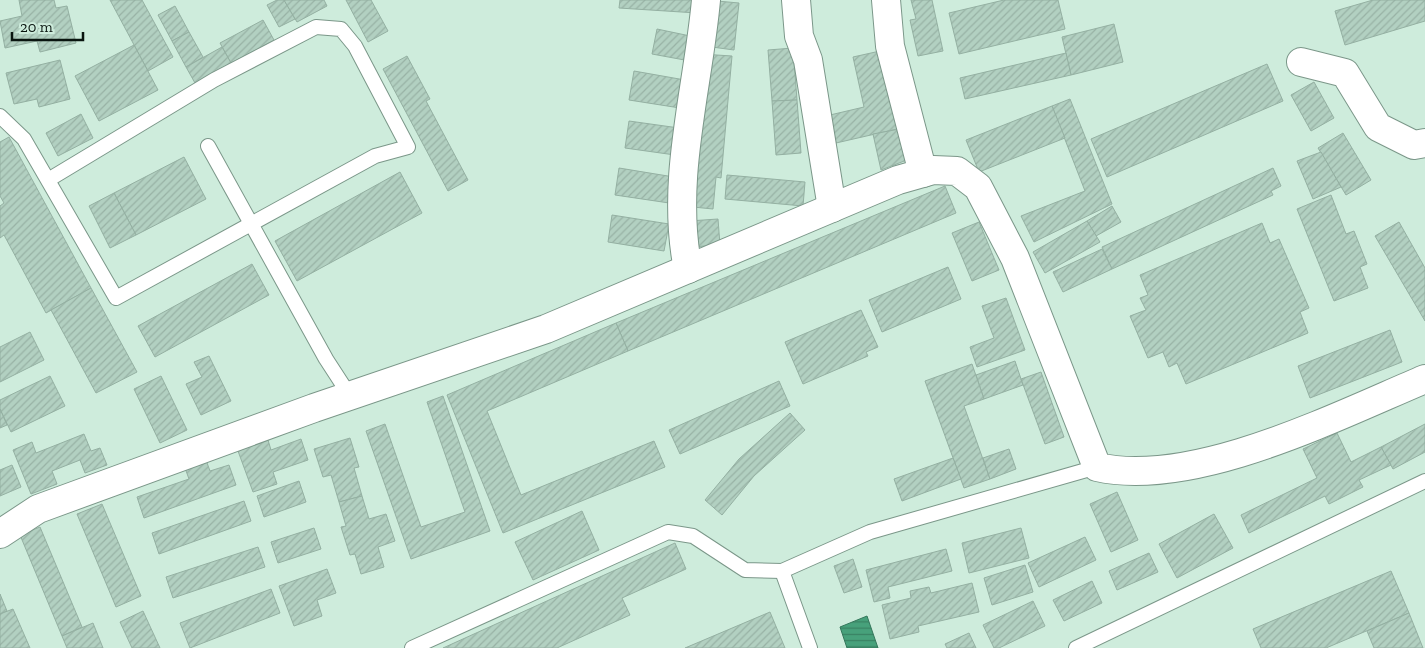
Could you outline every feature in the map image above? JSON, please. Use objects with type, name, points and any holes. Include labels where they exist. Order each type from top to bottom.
[{"type":"street","points":[[688,269],[682,238],[685,156],[706,0]]},
{"type":"street","points":[[796,0],[799,36],[808,60],[832,208]]},
{"type":"street","points":[[886,0],[890,46],[923,173]]},
{"type":"street","points":[[1301,62],[1345,73],[1378,127],[1414,146],[1425,144]]},
{"type":"street","points":[[0,534],[38,508],[350,396],[546,329],[898,180],[932,170],[957,171],[978,187],[1015,258],[1098,467],[1118,472],[1194,465],[1283,438],[1425,378]]},
{"type":"lane","points":[[0,116],[24,139],[116,298],[375,156],[408,147],[355,46],[341,29],[316,27],[214,80],[48,180]]},
{"type":"lane","points":[[208,146],[326,360],[350,396]]},
{"type":"lane","points":[[412,648],[668,532],[693,536],[744,570],[782,572],[870,532],[1098,467]]},
{"type":"lane","points":[[1076,648],[1425,481]]},
{"type":"lane","points":[[782,572],[810,648]]},
{"type":"shaded area","points":[[867,616],[878,648],[847,648],[840,627]]},
{"type":"building","points":[[19,0],[54,0],[56,8],[67,6],[76,43],[40,52],[37,41],[5,48],[0,21],[22,16]]},
{"type":"building","points":[[110,0],[142,0],[173,57],[148,71]]},
{"type":"building","points":[[277,0],[284,0],[295,19],[279,27],[267,5]]},
{"type":"building","points":[[284,0],[324,0],[327,6],[297,22]]},
{"type":"building","points":[[346,0],[371,0],[388,31],[368,42]]},
{"type":"building","points":[[620,0],[698,0],[697,13],[619,8]]},
{"type":"building","points":[[911,0],[932,0],[943,51],[918,56],[910,20],[916,19]]},
{"type":"building","points":[[1004,0],[1058,0],[1065,29],[959,54],[949,13]]},
{"type":"building","points":[[1373,0],[1425,0],[1425,21],[1345,45],[1335,11]]},
{"type":"building","points":[[717,1],[739,3],[734,50],[712,47]]},
{"type":"building","points":[[175,6],[189,32],[172,41],[158,15]]},
{"type":"building","points":[[263,20],[274,40],[231,63],[220,43]]},
{"type":"building","points":[[1114,24],[1123,62],[1071,75],[1062,37]]},
{"type":"building","points":[[657,29],[695,37],[690,61],[652,54]]},
{"type":"building","points":[[189,32],[203,57],[186,67],[172,41]]},
{"type":"building","points":[[134,45],[158,90],[99,121],[75,76]]},
{"type":"building","points":[[222,47],[231,63],[195,83],[186,67]]},
{"type":"building","points":[[793,48],[797,100],[772,101],[768,50]]},
{"type":"building","points":[[880,51],[897,129],[836,143],[830,115],[864,107],[853,57]]},
{"type":"building","points":[[1066,53],[1071,75],[965,99],[960,78]]},
{"type":"building","points":[[701,54],[732,56],[721,178],[716,177],[713,209],[693,207]]},
{"type":"building","points":[[407,56],[430,99],[426,101],[468,180],[448,191],[383,69]]},
{"type":"building","points":[[60,60],[70,99],[39,107],[37,99],[14,104],[6,73]]},
{"type":"building","points":[[1267,64],[1283,101],[1107,177],[1091,139]]},
{"type":"building","points":[[634,71],[685,80],[680,108],[629,100]]},
{"type":"building","points":[[1314,82],[1334,118],[1311,131],[1291,95]]},
{"type":"building","points":[[1070,99],[1112,204],[1034,242],[1021,216],[1085,191],[1052,106]]},
{"type":"building","points":[[797,100],[801,153],[776,155],[772,101]]},
{"type":"building","points":[[1052,106],[1065,138],[979,172],[966,140]]},
{"type":"building","points":[[81,114],[93,138],[58,156],[46,133]]},
{"type":"building","points":[[629,121],[679,128],[675,155],[625,148]]},
{"type":"building","points":[[905,128],[912,158],[881,170],[873,134]]},
{"type":"building","points":[[1343,133],[1371,180],[1346,195],[1318,148]]},
{"type":"building","points":[[9,137],[91,288],[46,313],[4,235],[0,238],[0,206],[4,203],[0,196],[0,142]]},
{"type":"building","points":[[1321,152],[1341,187],[1313,199],[1297,161]]},
{"type":"building","points":[[184,157],[206,199],[136,235],[114,193]]},
{"type":"building","points":[[619,168],[680,178],[676,204],[615,195]]},
{"type":"building","points":[[1273,168],[1281,186],[1271,191],[1273,195],[1112,269],[1102,247]]},
{"type":"building","points":[[400,172],[422,213],[297,281],[275,241]]},
{"type":"building","points":[[727,175],[805,182],[803,206],[725,199]]},
{"type":"building","points":[[945,186],[956,213],[628,351],[616,323]]},
{"type":"building","points":[[114,193],[136,235],[110,248],[89,206]]},
{"type":"building","points":[[1331,195],[1346,234],[1354,231],[1367,264],[1360,267],[1368,288],[1334,301],[1297,209]]},
{"type":"building","points":[[1112,206],[1121,222],[1096,236],[1087,221]]},
{"type":"building","points":[[612,215],[669,224],[664,251],[608,242]]},
{"type":"building","points":[[718,219],[720,245],[691,247],[689,221]]},
{"type":"building","points":[[1087,221],[1100,242],[1045,273],[1033,252]]},
{"type":"building","points":[[979,222],[999,270],[972,281],[952,233]]},
{"type":"building","points":[[1399,222],[1425,268],[1425,321],[1375,236]]},
{"type":"building","points":[[1262,223],[1270,243],[1279,239],[1309,308],[1300,312],[1308,333],[1186,384],[1177,363],[1169,367],[1163,352],[1148,358],[1130,316],[1146,310],[1140,298],[1148,295],[1140,275]]},
{"type":"building","points":[[1102,249],[1112,269],[1063,292],[1053,272]]},
{"type":"building","points":[[252,264],[269,295],[155,357],[138,326]]},
{"type":"building","points":[[948,267],[961,299],[882,332],[869,300]]},
{"type":"building","points":[[91,288],[137,372],[96,393],[51,310]]},
{"type":"building","points":[[1006,298],[1025,350],[977,367],[970,347],[994,338],[982,306]]},
{"type":"building","points":[[861,310],[878,347],[866,352],[868,356],[803,384],[785,342]]},
{"type":"building","points":[[616,323],[628,351],[487,411],[521,495],[654,441],[665,467],[503,533],[447,395]]},
{"type":"building","points":[[1390,330],[1402,362],[1310,398],[1298,366]]},
{"type":"building","points":[[30,332],[44,360],[0,382],[0,347]]},
{"type":"building","points":[[209,356],[231,401],[201,415],[186,384],[202,377],[194,362]]},
{"type":"building","points":[[1015,361],[1023,385],[984,399],[976,375]]},
{"type":"building","points":[[972,364],[984,399],[964,406],[990,479],[964,488],[925,381]]},
{"type":"building","points":[[1041,372],[1064,437],[1045,444],[1021,379]]},
{"type":"building","points":[[50,376],[65,406],[11,432],[0,409],[0,400]]},
{"type":"building","points":[[161,376],[187,430],[160,443],[134,389]]},
{"type":"building","points":[[779,381],[790,406],[680,454],[669,430]]},
{"type":"building","points":[[443,396],[490,531],[411,559],[366,431],[385,424],[421,527],[465,512],[427,402]]},
{"type":"building","points":[[0,409],[7,425],[0,428]]},
{"type":"building","points":[[790,413],[805,430],[754,476],[722,515],[705,500],[739,459]]},
{"type":"building","points":[[1425,424],[1425,452],[1393,469],[1381,447]]},
{"type":"building","points":[[1337,433],[1351,462],[1381,447],[1391,465],[1359,480],[1363,487],[1329,504],[1325,496],[1249,533],[1241,515],[1317,478],[1303,449]]},
{"type":"building","points":[[84,434],[91,451],[100,448],[107,465],[85,473],[80,460],[52,471],[57,484],[31,494],[13,450],[32,442],[36,453]]},
{"type":"building","points":[[350,438],[359,467],[354,468],[362,496],[339,502],[331,475],[323,477],[314,449]]},
{"type":"building","points":[[301,439],[308,460],[273,472],[277,484],[253,492],[238,451],[268,440],[271,450]]},
{"type":"building","points":[[1009,449],[1016,469],[990,479],[983,458]]},
{"type":"building","points":[[953,458],[961,479],[902,501],[894,479]]},
{"type":"building","points":[[206,460],[210,471],[229,465],[236,485],[144,518],[137,497],[189,479],[185,468]]},
{"type":"building","points":[[12,465],[21,487],[0,496],[0,470]]},
{"type":"building","points":[[299,481],[306,502],[264,517],[257,496]]},
{"type":"building","points":[[1117,492],[1138,540],[1111,552],[1090,504]]},
{"type":"building","points":[[362,496],[369,519],[386,514],[395,541],[378,547],[384,567],[361,574],[355,554],[350,555],[341,527],[346,526],[339,502]]},
{"type":"building","points":[[244,501],[251,521],[159,554],[152,533]]},
{"type":"building","points":[[102,504],[141,596],[116,607],[77,514]]},
{"type":"building","points":[[582,511],[599,550],[533,580],[515,542]]},
{"type":"building","points":[[1214,514],[1233,548],[1177,578],[1159,544]]},
{"type":"building","points":[[40,527],[82,627],[62,636],[20,535]]},
{"type":"building","points":[[314,528],[321,549],[278,563],[271,542]]},
{"type":"building","points":[[1021,528],[1029,558],[969,573],[962,543]]},
{"type":"building","points":[[1085,537],[1096,560],[1039,587],[1028,563]]},
{"type":"building","points":[[675,543],[686,569],[622,598],[630,615],[557,648],[443,648]]},
{"type":"building","points":[[258,547],[265,567],[173,598],[166,577]]},
{"type":"building","points":[[946,549],[952,571],[888,587],[890,598],[874,602],[866,570]]},
{"type":"building","points":[[1149,553],[1158,572],[1117,590],[1109,571]]},
{"type":"building","points":[[853,559],[862,587],[844,593],[834,566]]},
{"type":"building","points":[[1025,565],[1033,592],[992,605],[984,578]]},
{"type":"building","points":[[327,569],[336,593],[317,600],[322,616],[294,626],[279,586]]},
{"type":"building","points":[[1391,571],[1409,613],[1326,648],[1261,648],[1253,629]]},
{"type":"building","points":[[1092,581],[1102,603],[1064,621],[1053,600]]},
{"type":"building","points":[[972,583],[979,612],[918,626],[919,632],[890,639],[882,605],[911,598],[910,591],[929,587],[931,593]]},
{"type":"building","points":[[271,589],[280,613],[190,648],[180,623]]},
{"type":"building","points":[[0,594],[7,611],[0,614]]},
{"type":"building","points":[[1033,601],[1045,626],[999,648],[994,648],[983,625]]},
{"type":"building","points":[[13,609],[30,648],[0,648],[0,614]]},
{"type":"building","points":[[143,611],[160,648],[132,648],[120,622]]},
{"type":"building","points":[[770,612],[785,648],[685,648]]},
{"type":"building","points":[[1409,613],[1423,648],[1374,648],[1367,631]]},
{"type":"building","points":[[93,623],[103,648],[67,648],[62,636]]},
{"type":"building","points":[[969,633],[976,648],[947,648],[945,644]]}]
